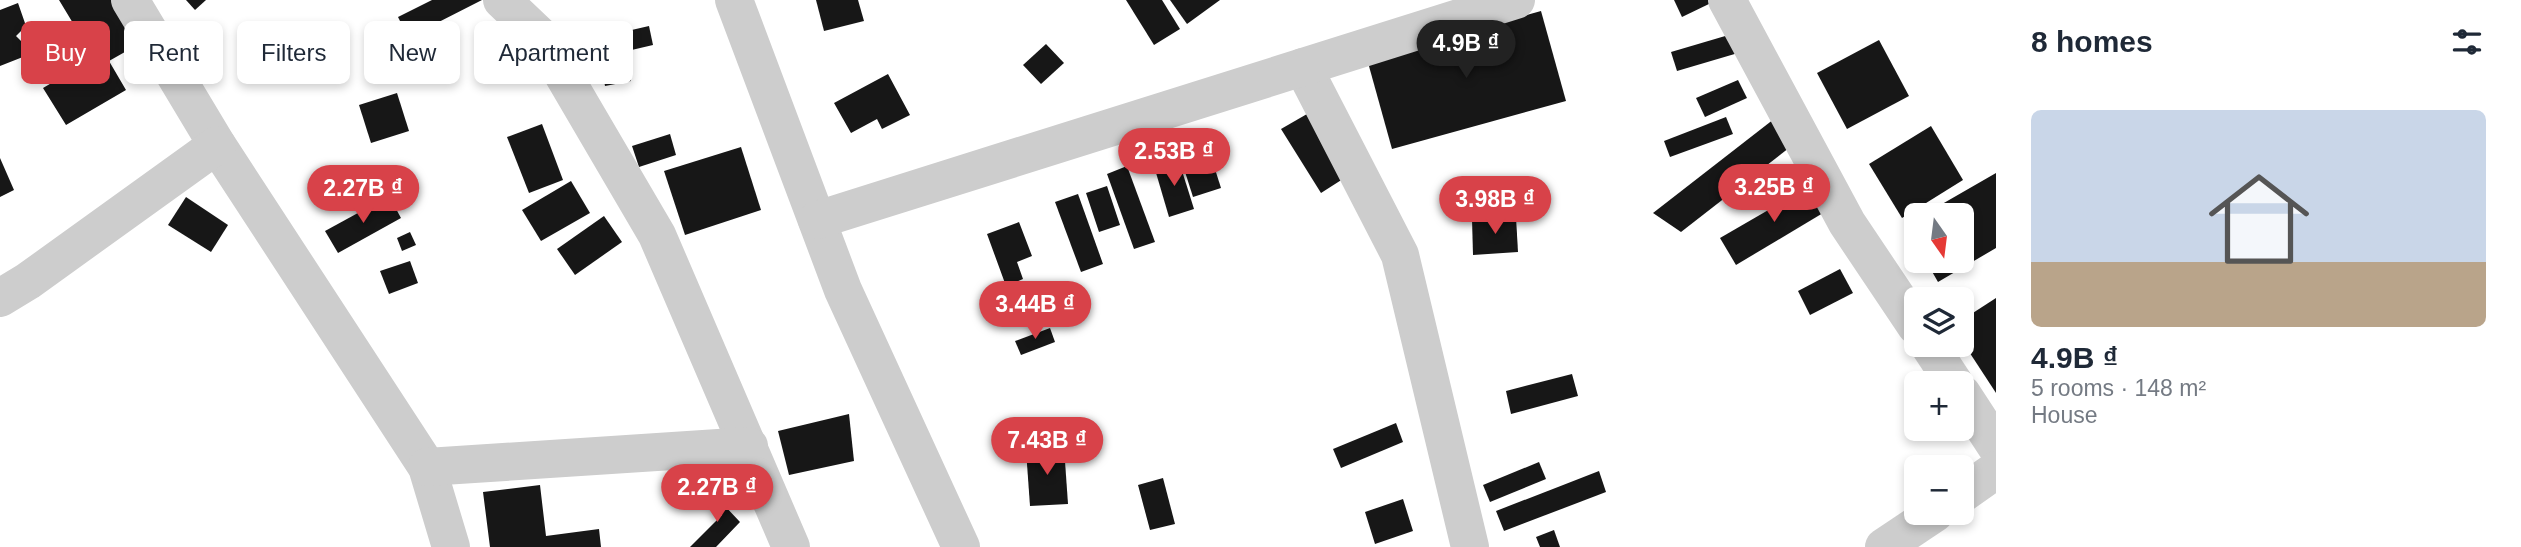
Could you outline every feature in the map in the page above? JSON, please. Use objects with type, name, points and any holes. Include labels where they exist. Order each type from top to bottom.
[{"type":"street","points":[[130,0],[217,145],[426,467],[451,547]]},
{"type":"street","points":[[502,0],[541,37],[657,236],[790,547]]},
{"type":"street","points":[[734,0],[843,290],[961,547]]},
{"type":"street","points":[[817,220],[1516,0]]},
{"type":"street","points":[[1727,0],[1847,223],[1904,308]]},
{"type":"street","points":[[1303,67],[1400,255],[1470,547]]},
{"type":"street","points":[[0,298],[28,281],[217,145]]},
{"type":"street","points":[[1974,412],[1996,446]]},
{"type":"street","points":[[426,467],[748,446]]},
{"type":"street","points":[[1974,486],[1996,470]]},
{"type":"street","points":[[1884,547],[1917,525]]},
{"type":"building","points":[[59,0],[114,0],[126,21],[124,52],[110,60],[110,21],[72,21]]},
{"type":"building","points":[[186,0],[206,0],[195,10]]},
{"type":"building","points":[[432,0],[482,0],[441,21],[400,21],[398,17]]},
{"type":"building","points":[[816,0],[858,0],[864,21],[824,31]]},
{"type":"building","points":[[1126,0],[1162,0],[1180,29],[1154,45]]},
{"type":"building","points":[[1170,0],[1220,0],[1187,24]]},
{"type":"building","points":[[1674,0],[1710,0],[1711,3],[1682,17]]},
{"type":"building","points":[[18,3],[24,21],[21,21],[21,31],[16,36],[21,41],[21,58],[0,66],[0,10]]},
{"type":"building","points":[[1541,11],[1566,101],[1392,149],[1367,59]]},
{"type":"building","points":[[649,26],[653,45],[633,50],[633,30]]},
{"type":"building","points":[[1732,34],[1738,53],[1677,71],[1671,52]]},
{"type":"building","points":[[1879,40],[1909,96],[1847,129],[1817,73]]},
{"type":"building","points":[[1046,44],[1064,63],[1041,84],[1023,65]]},
{"type":"building","points":[[110,63],[126,90],[66,125],[43,88],[50,84],[110,84]]},
{"type":"building","points":[[888,74],[910,115],[882,129],[877,119],[851,133],[834,103]]},
{"type":"building","points":[[1738,80],[1747,98],[1705,117],[1696,98]]},
{"type":"building","points":[[397,93],[409,131],[371,143],[359,105]]},
{"type":"building","points":[[1307,114],[1346,177],[1321,193],[1281,129]]},
{"type":"building","points":[[1726,117],[1733,134],[1670,157],[1664,141]]},
{"type":"building","points":[[1774,119],[1794,144],[1681,232],[1653,213]]},
{"type":"building","points":[[542,124],[563,180],[529,193],[507,137]]},
{"type":"building","points":[[1931,126],[1963,180],[1926,203],[1904,203],[1902,218],[1869,164]]},
{"type":"building","points":[[670,134],[676,155],[639,167],[632,146]]},
{"type":"building","points":[[741,147],[761,210],[685,235],[664,171]]},
{"type":"building","points":[[1208,147],[1221,188],[1193,197],[1180,156]]},
{"type":"building","points":[[0,158],[14,190],[0,197]]},
{"type":"building","points":[[1178,158],[1194,209],[1169,217],[1154,166]]},
{"type":"building","points":[[1127,166],[1155,242],[1134,249],[1107,174]]},
{"type":"building","points":[[1996,173],[1996,248],[1974,261],[1974,203],[1944,203]]},
{"type":"building","points":[[571,181],[590,213],[541,241],[522,210]]},
{"type":"building","points":[[1813,184],[1828,210],[1736,265],[1720,238]]},
{"type":"building","points":[[1107,186],[1120,225],[1099,232],[1086,193]]},
{"type":"building","points":[[1078,194],[1103,264],[1081,272],[1055,202]]},
{"type":"building","points":[[389,196],[401,218],[338,253],[325,231]]},
{"type":"building","points":[[186,197],[228,225],[211,252],[168,225]]},
{"type":"building","points":[[604,216],[622,242],[575,275],[557,249]]},
{"type":"building","points":[[1516,217],[1518,252],[1473,255],[1472,219]]},
{"type":"building","points":[[1019,222],[1032,256],[1017,262],[1023,279],[1006,286],[987,234]]},
{"type":"building","points":[[410,232],[416,245],[402,251],[397,238]]},
{"type":"building","points":[[410,261],[418,283],[389,294],[380,271]]},
{"type":"building","points":[[1840,269],[1853,293],[1810,315],[1798,291]]},
{"type":"building","points":[[1933,273],[1953,273],[1938,282]]},
{"type":"building","points":[[1996,298],[1996,393],[1972,357],[1974,312]]},
{"type":"building","points":[[1050,328],[1055,342],[1021,355],[1015,341]]},
{"type":"building","points":[[1572,374],[1578,396],[1511,414],[1506,391]]},
{"type":"building","points":[[849,414],[854,461],[789,475],[778,431]]},
{"type":"building","points":[[1396,423],[1403,442],[1341,468],[1333,449]]},
{"type":"building","points":[[1064,447],[1068,504],[1030,506],[1026,450]]},
{"type":"building","points":[[1539,462],[1546,479],[1490,502],[1483,485]]},
{"type":"building","points":[[1599,471],[1606,492],[1504,531],[1496,511]]},
{"type":"building","points":[[1163,478],[1175,524],[1150,530],[1138,485]]},
{"type":"building","points":[[540,485],[546,536],[599,529],[601,547],[490,547],[483,492]]},
{"type":"building","points":[[708,488],[740,522],[716,547],[690,547],[722,515],[701,494]]},
{"type":"building","points":[[1403,499],[1413,531],[1375,544],[1365,512]]},
{"type":"building","points":[[1554,530],[1560,547],[1540,547],[1536,537]]}]
